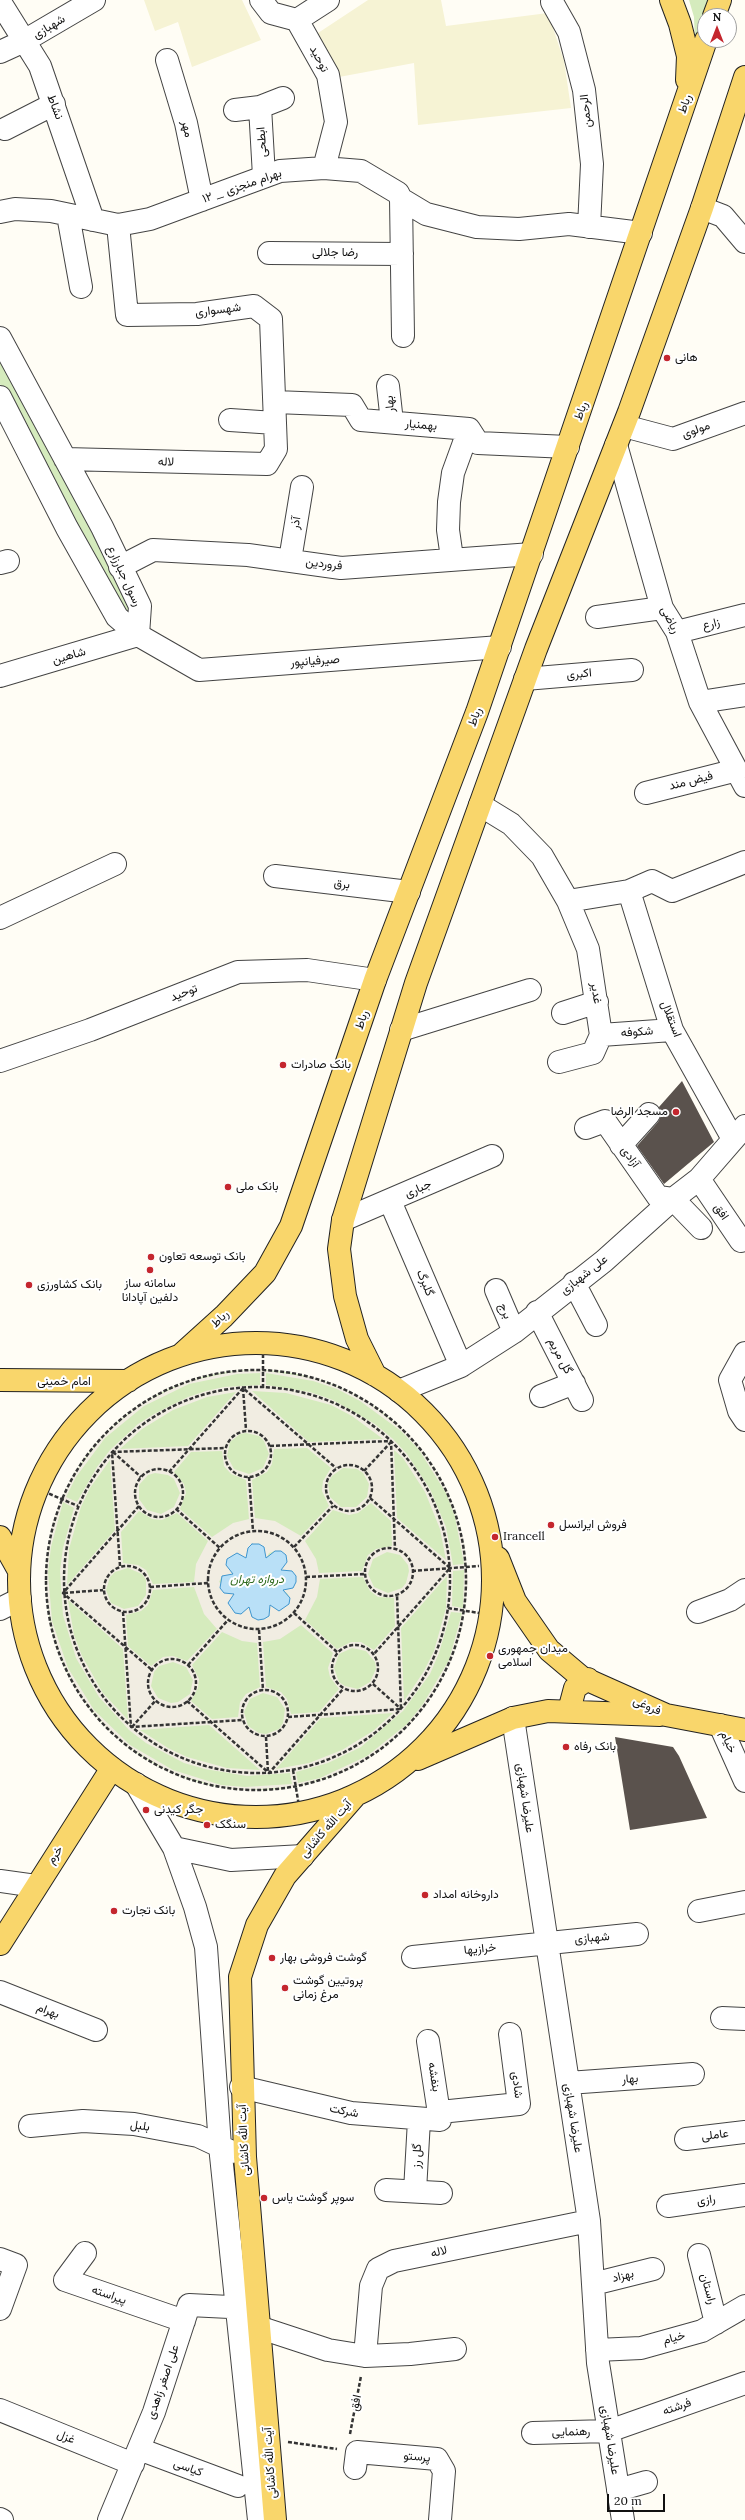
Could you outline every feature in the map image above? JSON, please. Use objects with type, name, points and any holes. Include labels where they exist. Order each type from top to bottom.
[{"type":"main road","points":[[671,0],[680,24],[688,56],[686,101]]},
{"type":"main road","name":"رباط","points":[[179,1357],[224,1316],[265,1273],[291,1226],[375,980],[500,647],[703,48]]},
{"type":"main road","points":[[375,1375],[357,1339],[344,1296],[339,1249],[343,1220],[401,1030],[480,805],[536,649],[620,436],[702,208],[745,77]]},
{"type":"main road","points":[[500,647],[536,649]]},
{"type":"main road","points":[[263,1344],[292,1347],[321,1353],[375,1375],[399,1392],[436,1426],[458,1456],[483,1508],[490,1536],[493,1565],[491,1615],[485,1643],[463,1697],[447,1722],[428,1744],[406,1764],[382,1781],[356,1795],[329,1806],[300,1812],[265,1816],[215,1813],[161,1797],[136,1784],[112,1768],[72,1728],[55,1706],[41,1681],[24,1627],[20,1599],[19,1571],[24,1536],[38,1489],[50,1463],[66,1439],[105,1398],[128,1382],[179,1357],[235,1345],[263,1344]]},
{"type":"main road","name":"امام خمینی","points":[[0,1380],[128,1382]]},
{"type":"main road","name":"فروغی","points":[[490,1536],[515,1601],[549,1650],[588,1680],[666,1715]]},
{"type":"main road","points":[[0,1537],[19,1571]]},
{"type":"main road","points":[[574,1711],[572,1695],[581,1682],[588,1680]]},
{"type":"main road","name":"فروغی","points":[[406,1764],[514,1718],[548,1711],[574,1711],[639,1716],[666,1715]]},
{"type":"main road","points":[[666,1715],[736,1725]]},
{"type":"main road","name":"خرم","points":[[0,1944],[112,1768]]},
{"type":"main road","name":"آیت الله کاشانی","points":[[275,2520],[269,2439],[250,2314],[245,2157],[241,2087],[240,1978],[257,1925],[285,1876],[356,1795]]},
{"type":"street","name":"شهبازی","points":[[0,52],[24,41],[94,0]]},
{"type":"street","points":[[261,0],[271,13],[297,20],[328,0]]},
{"type":"street","name":"نشاط","points":[[0,2],[40,66],[93,220]]},
{"type":"street","name":"الرحمن","points":[[552,2],[569,32],[584,90],[592,164],[589,227]]},
{"type":"street","name":"توحید","points":[[297,20],[328,76],[336,122],[324,168]]},
{"type":"street","name":"مهر","points":[[167,60],[186,123],[202,200]]},
{"type":"street","points":[[235,110],[260,107],[283,98]]},
{"type":"street","points":[[5,129],[54,104]]},
{"type":"street","name":"ابطحی","points":[[260,107],[264,176]]},
{"type":"street","name":"۱۲ _ بهرام منجزی","points":[[0,212],[15,209],[51,211],[118,225],[150,218],[280,170],[324,168],[361,172],[398,193],[402,199],[426,214],[477,227],[520,229],[569,224],[641,233]]},
{"type":"street","points":[[402,199],[403,336]]},
{"type":"street","points":[[702,208],[723,216],[745,242]]},
{"type":"street","points":[[68,215],[81,288]]},
{"type":"street","name":"شهسواری","points":[[118,225],[127,314],[197,314],[254,306],[271,319],[276,448],[267,464]]},
{"type":"street","name":"رضا جلالی","points":[[269,253],[402,254]]},
{"type":"street","name":"رسول جبارزارع","points":[[0,338],[65,459],[140,606],[138,635]]},
{"type":"street","name":"بهار","points":[[388,386],[392,422]]},
{"type":"street","name":"رسول جبارزارع","points":[[0,397],[67,528],[117,617],[138,635]]},
{"type":"street","name":"بهمنیار","points":[[275,413],[352,405],[361,420],[469,429]]},
{"type":"street","points":[[230,420],[275,413]]},
{"type":"street","name":"مولوی","points":[[620,436],[673,439],[745,413]]},
{"type":"street","points":[[469,429],[478,443],[568,447]]},
{"type":"street","points":[[452,558],[448,530],[449,502],[453,473],[469,429]]},
{"type":"street","name":"ریاضی","points":[[620,436],[662,608],[677,632],[700,702],[741,778]]},
{"type":"street","name":"لاله","points":[[65,459],[267,464]]},
{"type":"street","name":"آذر","points":[[290,560],[302,487]]},
{"type":"street","name":"فروردین","points":[[120,567],[153,550],[248,555],[341,568],[452,558],[532,554]]},
{"type":"street","points":[[597,617],[662,608]]},
{"type":"street","name":"زارع","points":[[677,632],[745,615]]},
{"type":"street","name":"صیرفیانپور","points":[[138,635],[199,670],[500,647]]},
{"type":"street","name":"شاهین","points":[[0,676],[138,635]]},
{"type":"street","name":"اکبری","points":[[526,679],[632,670]]},
{"type":"street","points":[[700,702],[745,695]]},
{"type":"street","name":"فیض مند","points":[[646,793],[741,778]]},
{"type":"street","name":"غدیر","points":[[480,805],[511,824],[542,856],[568,901],[588,948],[602,1034]]},
{"type":"street","points":[[568,901],[629,891],[652,880],[672,891],[745,862]]},
{"type":"street","points":[[0,918],[115,864]]},
{"type":"street","name":"برق","points":[[274,876],[409,892]]},
{"type":"street","name":"استقلال","points":[[629,891],[672,1030],[739,1132]]},
{"type":"street","name":"توحید","points":[[0,1061],[90,1030],[238,972],[307,970],[375,980]]},
{"type":"street","points":[[401,1030],[530,990]]},
{"type":"street","points":[[562,1013],[597,1002]]},
{"type":"street","name":"شکوفه","points":[[602,1034],[672,1030]]},
{"type":"street","points":[[559,1062],[593,1053],[602,1034]]},
{"type":"street","points":[[621,1145],[649,1114]]},
{"type":"street","name":"آزادی","points":[[586,1128],[605,1121],[658,1197],[673,1199]]},
{"type":"street","name":"علی شهبازی","points":[[399,1392],[461,1366],[514,1332],[537,1312],[604,1261],[673,1199],[699,1179],[739,1132]]},
{"type":"street","name":"جباری","points":[[343,1220],[492,1156]]},
{"type":"street","name":"افق","points":[[699,1179],[741,1241],[745,1239]]},
{"type":"street","points":[[673,1199],[702,1228]]},
{"type":"street","name":"گلبرگ","points":[[390,1201],[461,1366]]},
{"type":"street","points":[[574,1283],[596,1325]]},
{"type":"street","name":"برج","points":[[496,1290],[514,1332]]},
{"type":"street","name":"گل مریم","points":[[537,1312],[578,1391],[541,1396]]},
{"type":"street","points":[[745,1353],[730,1380],[739,1411],[745,1420]]},
{"type":"street","points":[[698,1612],[730,1600],[745,1590]]},
{"type":"street","points":[[0,1609],[20,1599]]},
{"type":"street","name":"علیرضا شهبازی","points":[[514,1718],[589,2221],[597,2350],[623,2520]]},
{"type":"street","name":"خیام","points":[[736,1725],[745,1781]]},
{"type":"street","name":"آیت الله کاشانی","points":[[136,1784],[174,1848],[195,1907],[206,1947],[220,2146],[250,2314],[259,2520]]},
{"type":"street","points":[[174,1848],[232,1860],[303,1856]]},
{"type":"street","points":[[0,1881],[36,1886]]},
{"type":"street","points":[[699,1911],[745,1902]]},
{"type":"street","name":"شهبازی","points":[[547,1942],[637,1934]]},
{"type":"street","name":"خرازیها","points":[[413,1956],[547,1942]]},
{"type":"street","name":"بهرام","points":[[0,1992],[96,2030]]},
{"type":"street","points":[[722,2018],[745,2019]]},
{"type":"street","name":"شادی","points":[[440,2112],[520,2104],[510,2034]]},
{"type":"street","name":"بنفشه","points":[[428,2041],[440,2112]]},
{"type":"street","name":"بهار","points":[[568,2083],[693,2074]]},
{"type":"street","name":"شرکت","points":[[241,2087],[350,2113],[419,2120],[440,2120],[440,2112]]},
{"type":"street","name":"گل رز","points":[[415,2191],[419,2120]]},
{"type":"street","name":"بلبل","points":[[30,2126],[83,2122],[134,2124],[198,2136],[245,2157]]},
{"type":"street","name":"عاملی","points":[[686,2139],[745,2132]]},
{"type":"street","points":[[386,2190],[441,2193]]},
{"type":"street","name":"رازی","points":[[668,2206],[745,2195]]},
{"type":"street","name":"لاله","points":[[365,2356],[371,2286],[378,2269],[394,2261],[589,2221]]},
{"type":"street","name":"پیراسته","points":[[85,2253],[65,2280],[184,2321]]},
{"type":"street","name":"راستان","points":[[699,2255],[716,2323]]},
{"type":"street","points":[[0,2259],[16,2265],[0,2309]]},
{"type":"street","name":"بهزاد","points":[[593,2284],[653,2269]]},
{"type":"street","name":"علی اصغر زاهدی","points":[[109,2520],[154,2412],[189,2305],[250,2314]]},
{"type":"street","name":"خیام","points":[[597,2350],[641,2348],[702,2331],[745,2306]]},
{"type":"street","points":[[250,2314],[328,2350],[365,2356],[410,2354],[455,2349]]},
{"type":"street","name":"فرشته","points":[[609,2431],[745,2383]]},
{"type":"street","name":"غزل","points":[[0,2410],[136,2457]]},
{"type":"street","name":"رهنمایی","points":[[533,2433],[609,2431]]},
{"type":"street","name":"کیاسی","points":[[136,2457],[238,2486]]},
{"type":"street","name":"پرستو","points":[[353,2457],[438,2459],[444,2471],[440,2520]]},
{"type":"street","points":[[618,2490],[646,2482]]},
{"type":"path","points":[[262,1388],[263,1344]]},
{"type":"path","points":[[262,1370],[295,1374],[338,1387],[362,1398],[403,1429],[425,1454],[448,1492],[459,1522],[467,1567],[465,1611],[460,1636],[443,1678],[426,1706],[409,1726],[368,1759],[333,1776],[296,1787],[270,1790],[239,1790],[196,1782],[172,1773],[128,1748],[92,1712],[77,1692],[56,1646],[46,1597],[48,1547],[62,1499],[73,1476],[103,1435],[142,1403],[182,1384],[212,1375],[262,1370]]},
{"type":"path","points":[[244,1388],[246,1430]]},
{"type":"path","points":[[244,1388],[336,1468]]},
{"type":"path","points":[[169,1472],[244,1388]]},
{"type":"path","points":[[244,1388],[262,1388],[294,1392],[332,1403],[353,1413],[391,1441],[417,1473],[437,1509],[446,1541],[450,1568],[448,1608],[444,1630],[434,1659],[415,1692],[401,1709],[374,1734],[344,1753],[292,1770],[268,1773],[240,1772],[206,1766],[166,1751],[131,1728],[101,1695],[79,1657],[70,1629],[63,1593],[66,1549],[78,1506],[87,1487],[112,1452],[140,1427],[172,1407],[206,1394],[244,1388]]},
{"type":"path","points":[[246,1430],[261,1434],[270,1446],[270,1463],[265,1470],[249,1477],[240,1476],[227,1465],[225,1448],[233,1435],[246,1430]]},
{"type":"path","points":[[270,1446],[391,1441]]},
{"type":"path","points":[[364,1471],[391,1441]]},
{"type":"path","points":[[391,1441],[395,1549]]},
{"type":"path","points":[[112,1452],[225,1448]]},
{"type":"path","points":[[112,1452],[141,1478]]},
{"type":"path","points":[[112,1452],[120,1566]]},
{"type":"path","points":[[350,1465],[364,1471],[372,1484],[370,1498],[365,1506],[349,1512],[333,1506],[327,1499],[326,1482],[336,1468],[350,1465]]},
{"type":"path","points":[[154,1470],[169,1472],[181,1485],[181,1502],[176,1509],[170,1514],[153,1516],[139,1506],[135,1492],[141,1478],[154,1470]]},
{"type":"path","points":[[249,1477],[253,1531]]},
{"type":"path","points":[[38,1489],[78,1506]]},
{"type":"path","points":[[370,1498],[450,1568]]},
{"type":"path","points":[[63,1593],[139,1506]]},
{"type":"path","points":[[294,1547],[333,1506]]},
{"type":"path","points":[[176,1509],[220,1548]]},
{"type":"path","points":[[253,1531],[275,1535],[294,1547],[301,1558],[306,1577],[302,1600],[294,1613],[274,1627],[259,1630],[239,1627],[228,1620],[214,1604],[208,1584],[211,1561],[220,1548],[238,1535],[253,1531]]},
{"type":"path","points":[[386,1549],[395,1549],[407,1557],[412,1571],[409,1585],[397,1594],[388,1596],[376,1592],[367,1582],[365,1574],[370,1557],[386,1549]]},
{"type":"path","points":[[412,1571],[493,1565]]},
{"type":"path","points":[[120,1566],[137,1567],[148,1579],[150,1587],[146,1603],[132,1612],[123,1612],[109,1605],[103,1590],[107,1575],[120,1566]]},
{"type":"path","points":[[374,1654],[450,1568]]},
{"type":"path","points":[[306,1577],[365,1574]]},
{"type":"path","points":[[150,1587],[208,1584]]},
{"type":"path","points":[[63,1593],[103,1590]]},
{"type":"path","points":[[63,1593],[152,1670]]},
{"type":"path","points":[[397,1594],[401,1709]]},
{"type":"path","points":[[448,1608],[491,1615]]},
{"type":"path","points":[[123,1612],[131,1728]]},
{"type":"path","points":[[294,1613],[337,1652]]},
{"type":"path","points":[[188,1665],[228,1620]]},
{"type":"path","points":[[259,1630],[263,1690]]},
{"type":"path","points":[[352,1645],[360,1645],[374,1654],[379,1670],[373,1684],[359,1692],[343,1689],[337,1684],[331,1668],[337,1652],[352,1645]]},
{"type":"path","points":[[168,1660],[181,1660],[193,1671],[195,1683],[192,1695],[186,1701],[171,1706],[156,1700],[148,1686],[152,1670],[157,1664],[168,1660]]},
{"type":"path","points":[[373,1684],[401,1709]]},
{"type":"path","points":[[268,1773],[343,1689]]},
{"type":"path","points":[[263,1690],[272,1691],[285,1701],[288,1717],[280,1731],[266,1737],[251,1733],[242,1720],[241,1712],[248,1697],[263,1690]]},
{"type":"path","points":[[131,1728],[156,1700]]},
{"type":"path","points":[[186,1701],[268,1773]]},
{"type":"path","points":[[288,1717],[401,1709]]},
{"type":"path","points":[[131,1728],[242,1720]]},
{"type":"path","points":[[266,1737],[268,1773]]},
{"type":"path","points":[[292,1770],[300,1812]]},
{"type":"path","name":"افق","points":[[353,2457],[365,2356]]},
{"type":"path","points":[[269,2439],[353,2457]]},
{"type":"shaded area","points":[[144,0],[242,0],[261,40],[192,67],[178,22],[155,31]]},
{"type":"shaded area","points":[[368,0],[441,0],[446,26],[548,13],[564,61],[571,108],[418,125],[414,63],[339,77],[315,35]]},
{"type":"shaded area","points":[[263,1370],[314,1378],[362,1398],[403,1429],[421,1448],[448,1492],[464,1541],[468,1582],[460,1636],[451,1661],[426,1706],[409,1726],[368,1759],[345,1771],[295,1787],[245,1790],[220,1787],[172,1773],[128,1747],[109,1731],[77,1692],[56,1646],[46,1597],[45,1572],[53,1522],[73,1476],[103,1435],[142,1403],[188,1381],[237,1371]],"holes":[[[260,1373],[260,1385],[224,1387],[206,1391],[188,1397],[138,1424],[110,1450],[97,1467],[77,1502],[66,1497],[76,1477],[105,1438],[144,1406],[189,1384],[237,1374]],[[266,1373],[313,1381],[337,1389],[360,1401],[401,1431],[419,1450],[446,1493],[455,1517],[464,1564],[453,1565],[446,1527],[430,1489],[407,1454],[393,1439],[375,1424],[333,1400],[310,1392],[266,1385]],[[252,1391],[286,1393],[331,1405],[352,1416],[383,1439],[309,1442]],[[236,1392],[188,1446],[120,1449],[142,1429],[173,1410],[207,1397]],[[246,1433],[259,1436],[264,1441],[269,1454],[263,1468],[249,1474],[234,1469],[227,1456],[230,1442],[240,1434]],[[307,1448],[331,1468],[323,1481],[322,1491],[329,1506],[301,1536],[275,1521],[255,1518],[252,1480],[267,1472],[272,1464],[274,1449]],[[394,1450],[403,1458],[425,1492],[440,1529],[446,1560],[397,1518]],[[222,1451],[224,1466],[231,1474],[246,1480],[249,1519],[233,1523],[212,1537],[180,1509],[186,1493],[184,1484],[174,1472],[191,1452]],[[110,1460],[115,1530],[67,1585],[69,1549],[81,1507],[90,1488]],[[343,1468],[357,1469],[363,1473],[369,1484],[367,1497],[356,1507],[341,1507],[330,1497],[328,1483],[332,1476]],[[155,1473],[168,1475],[174,1479],[180,1493],[174,1507],[161,1514],[147,1510],[139,1499],[139,1485],[148,1475]],[[63,1502],[74,1508],[63,1548],[60,1571],[63,1615],[76,1658],[99,1697],[129,1730],[146,1743],[184,1763],[205,1769],[247,1776],[290,1773],[292,1784],[245,1787],[221,1785],[173,1770],[130,1745],[94,1710],[68,1668],[52,1621],[48,1572],[51,1547]],[[371,1503],[391,1521],[392,1546],[376,1549],[368,1555],[362,1571],[319,1573],[316,1559],[305,1541],[333,1510],[349,1515],[358,1513]],[[139,1511],[152,1519],[162,1520],[177,1513],[208,1541],[196,1564],[194,1582],[153,1584],[146,1570],[138,1565],[123,1563],[121,1532]],[[252,1544],[266,1559],[269,1553],[275,1551],[281,1590],[287,1593],[290,1598],[269,1604],[269,1616],[264,1619],[258,1620],[249,1606],[241,1614],[235,1613],[235,1593],[219,1582],[222,1576],[234,1574],[226,1565],[247,1559],[248,1548]],[[387,1552],[400,1555],[408,1565],[409,1571],[406,1583],[402,1588],[388,1593],[374,1587],[368,1574],[373,1559]],[[128,1568],[142,1574],[146,1580],[146,1595],[138,1606],[124,1609],[111,1603],[106,1590],[110,1577],[115,1572]],[[464,1570],[463,1608],[452,1606],[453,1571]],[[447,1576],[446,1608],[434,1651],[424,1671],[404,1701],[401,1628]],[[363,1577],[370,1591],[378,1597],[394,1598],[395,1626],[374,1650],[361,1642],[351,1642],[337,1649],[305,1620],[317,1597],[320,1579]],[[194,1587],[204,1614],[217,1629],[187,1661],[173,1656],[163,1657],[151,1666],[128,1646],[126,1615],[141,1611],[148,1605],[153,1590]],[[68,1600],[123,1649],[128,1720],[103,1693],[82,1656],[74,1635]],[[451,1612],[462,1613],[449,1660],[423,1704],[407,1724],[367,1756],[320,1778],[298,1783],[296,1772],[328,1763],[361,1747],[403,1711],[430,1674],[439,1653]],[[301,1625],[333,1653],[328,1668],[330,1677],[339,1689],[319,1712],[291,1714],[287,1699],[281,1692],[266,1687],[263,1642],[280,1639]],[[222,1632],[242,1641],[257,1643],[260,1687],[246,1694],[240,1702],[238,1717],[212,1719],[191,1701],[198,1688],[199,1679],[192,1665]],[[352,1648],[366,1651],[375,1662],[376,1669],[370,1682],[358,1689],[345,1686],[339,1682],[334,1668],[339,1654]],[[173,1662],[186,1667],[193,1680],[190,1694],[178,1702],[171,1703],[158,1698],[151,1686],[154,1672],[159,1666]],[[263,1693],[277,1697],[285,1709],[283,1723],[279,1729],[266,1734],[259,1733],[248,1726],[244,1712],[250,1699]],[[393,1713],[373,1731],[342,1750],[309,1763],[276,1769],[321,1718]],[[209,1725],[260,1770],[227,1768],[187,1757],[168,1748],[140,1730]]]},
{"type":"green space","points":[[689,0],[709,0],[706,8],[697,8],[697,38],[695,44],[694,17]]},
{"type":"green space","points":[[0,356],[133,606],[132,622],[121,613],[0,384]]},
{"type":"green space","name":"دروازه تهران","points":[[256,1370],[297,1374],[337,1386],[355,1394],[373,1405],[390,1417],[405,1431],[419,1446],[431,1463],[442,1481],[450,1499],[462,1539],[466,1580],[462,1621],[450,1661],[442,1679],[431,1697],[419,1714],[405,1729],[390,1743],[373,1755],[355,1766],[337,1774],[297,1786],[256,1790],[215,1786],[175,1774],[157,1766],[139,1755],[122,1743],[107,1729],[93,1714],[81,1697],[70,1679],[62,1661],[50,1621],[46,1580],[50,1539],[62,1499],[70,1481],[81,1463],[93,1446],[107,1431],[122,1417],[139,1405],[157,1394],[175,1386],[215,1374]]},
{"type":"water","points":[[252,1544],[259,1544],[264,1547],[266,1558],[275,1551],[281,1551],[286,1555],[287,1562],[281,1570],[292,1571],[296,1576],[296,1582],[293,1588],[283,1590],[290,1598],[289,1604],[279,1611],[270,1605],[269,1616],[258,1620],[252,1617],[249,1607],[241,1614],[235,1613],[228,1603],[234,1594],[224,1593],[220,1588],[222,1576],[233,1574],[226,1565],[227,1559],[237,1553],[246,1558],[248,1548]]},
{"type":"building","name":"مسجد الرضا","points":[[682,1081],[714,1142],[664,1184],[637,1146],[658,1122],[661,1116],[659,1107]]},
{"type":"building","points":[[615,1737],[673,1747],[679,1756],[707,1818],[630,1830]]},
{"type":"place","name":"هانی","points":[[667,358]]},
{"type":"place","name":"بانک صادرات","points":[[283,1065]]},
{"type":"place","name":"مسجد الرضا","points":[[676,1112]]},
{"type":"place","name":"بانک ملی","points":[[228,1187]]},
{"type":"place","name":"بانک توسعه تعاون","points":[[151,1257]]},
{"type":"place","name":"سامانه ساز دلفین آپادانا","points":[[150,1270]]},
{"type":"place","name":"بانک کشاورزی","points":[[29,1285]]},
{"type":"place","name":"فروش ایرانسل","points":[[551,1525]]},
{"type":"place","name":"Irancell","points":[[495,1537]]},
{"type":"place","name":"میدان جمهوری اسلامی","points":[[490,1656]]},
{"type":"place","name":"بانک رفاه","points":[[566,1747]]},
{"type":"place","name":"جگر کیدنی","points":[[146,1810]]},
{"type":"place","name":"سنگک","points":[[207,1825]]},
{"type":"place","name":"داروخانه امداد","points":[[425,1895]]},
{"type":"place","name":"بانک تجارت","points":[[114,1911]]},
{"type":"place","name":"گوشت فروشی بهار","points":[[272,1958]]},
{"type":"place","name":"پروتیین گوشت مرغ زمانی","points":[[285,1988]]},
{"type":"place","name":"سوپر گوشت یاس","points":[[264,2198]]}]
